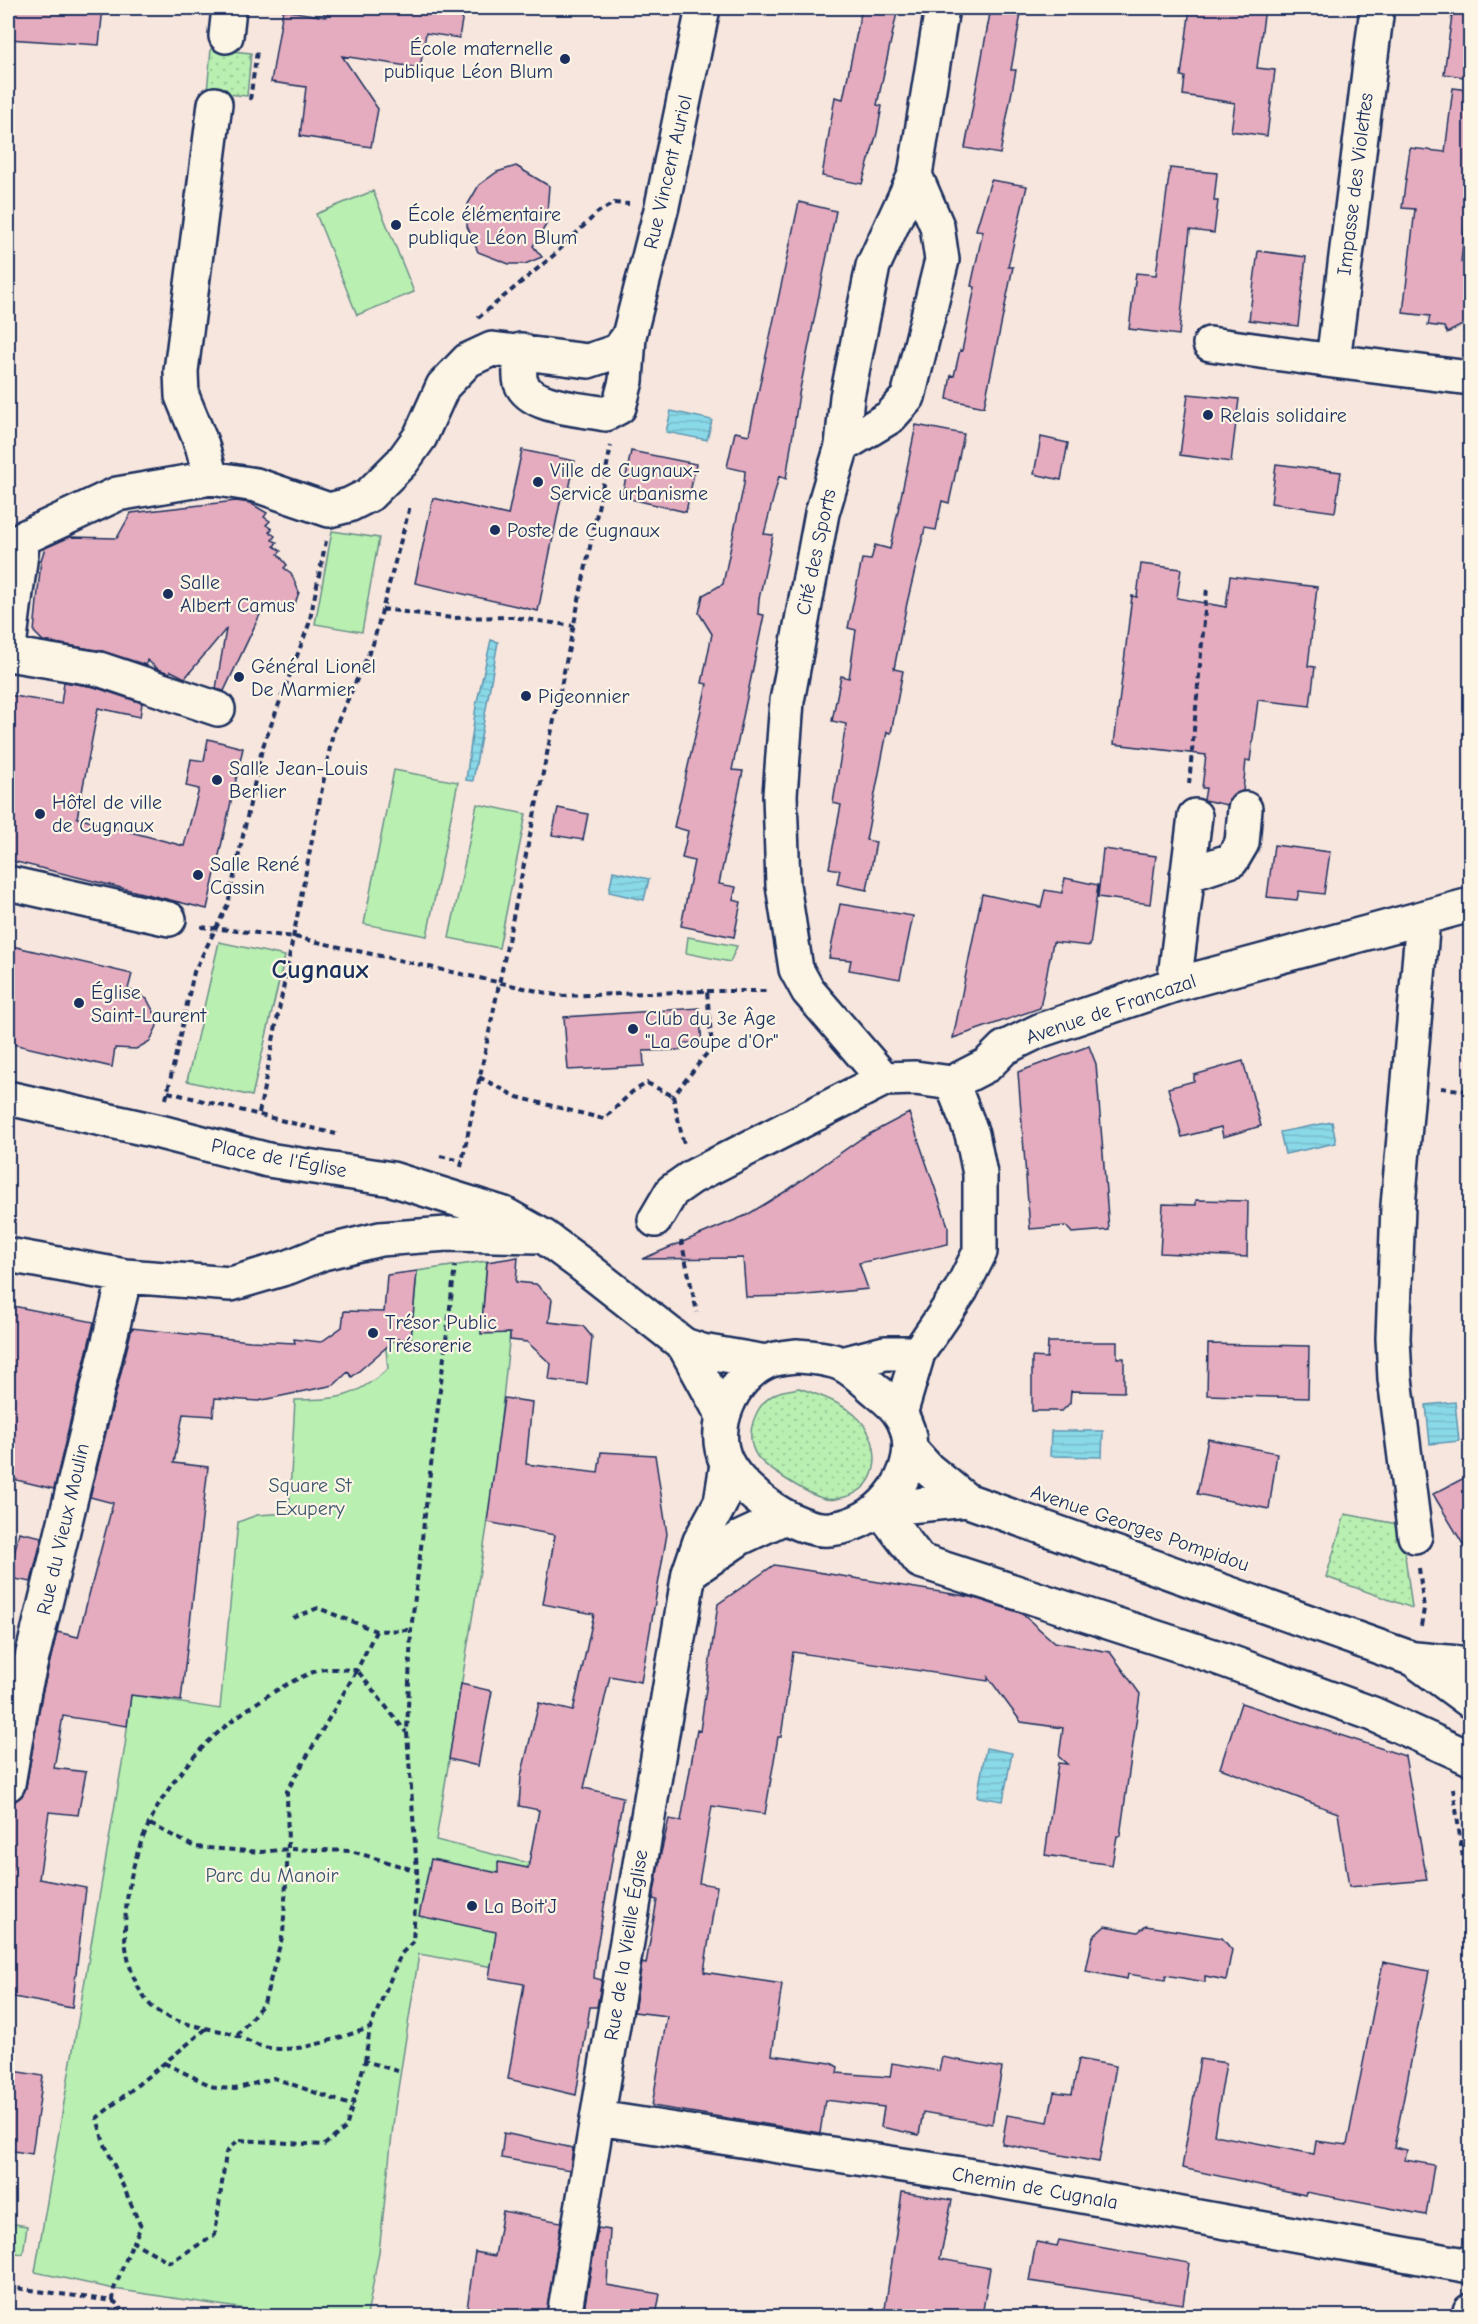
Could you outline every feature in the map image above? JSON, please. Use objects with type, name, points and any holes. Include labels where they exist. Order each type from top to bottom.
[{"type":"street","name":"Rue Vincent Auriol","points":[[620,407],[626,381],[629,336],[662,206],[703,8]]},
{"type":"street","name":"Cité des Sports","points":[[884,1079],[808,991],[796,969],[783,885],[780,795],[787,701],[822,513],[842,446],[847,397],[873,266],[915,174],[942,8]]},
{"type":"street","name":"Impasse des Violettes","points":[[1333,361],[1377,8]]},
{"type":"street","points":[[211,478],[202,444],[182,396],[181,371],[215,104]]},
{"type":"street","points":[[842,446],[890,417],[908,397],[942,260],[937,226],[915,174]]},
{"type":"street","points":[[218,709],[99,669],[8,654],[23,538],[117,494],[211,478],[256,484],[328,510],[349,505],[369,495],[402,462],[420,437],[443,386],[468,360],[492,349],[521,350],[588,360],[618,351],[629,336]]},
{"type":"street","points":[[1210,344],[1470,378]]},
{"type":"street","points":[[521,350],[520,381],[527,394],[540,401],[606,414],[620,407]]},
{"type":"street","points":[[1187,875],[1232,860],[1242,843],[1245,809]]},
{"type":"street","points":[[1173,985],[1195,816]]},
{"type":"street","points":[[8,883],[168,919]]},
{"type":"street","name":"Avenue de Francazal","points":[[952,1083],[987,1065],[1004,1048],[1041,1030],[1173,985],[1470,906]]},
{"type":"street","points":[[1415,1536],[1395,1379],[1393,1338],[1398,1206],[1423,919]]},
{"type":"street","points":[[668,1226],[672,1191],[692,1177],[884,1079],[915,1078],[952,1083],[972,1134],[980,1174],[981,1252],[961,1290],[918,1353],[900,1414]]},
{"type":"street","name":"Place de l'Église","points":[[8,1098],[160,1132],[268,1160],[392,1179],[504,1214],[543,1236],[692,1334],[702,1352],[766,1362]]},
{"type":"street","points":[[8,1255],[125,1276],[231,1284],[346,1247],[380,1239],[447,1234],[543,1236]]},
{"type":"street","name":"Rue du Vieux Moulin","points":[[8,1784],[24,1690],[125,1276]]},
{"type":"street","name":"Place de l'Église","points":[[692,1334],[723,1416]]},
{"type":"street","points":[[842,1364],[883,1396],[900,1414],[910,1449],[906,1472],[897,1490],[880,1509],[860,1522],[829,1529],[811,1527],[785,1517],[741,1481],[727,1464],[722,1432],[723,1416],[738,1386],[766,1362],[797,1356],[842,1364],[885,1353],[918,1353]]},
{"type":"street","name":"Avenue Georges Pompidou","points":[[910,1449],[928,1468],[966,1500],[1413,1659],[1470,1664]]},
{"type":"street","name":"Rue de la Vieille Église","points":[[564,2316],[689,1573],[702,1537],[721,1502],[727,1464]]},
{"type":"street","name":"Avenue Georges Pompidou","points":[[880,1509],[966,1500]]},
{"type":"street","points":[[880,1509],[920,1561],[1216,1657],[1373,1714],[1462,1772]]},
{"type":"street","points":[[689,1573],[740,1538],[785,1517]]},
{"type":"street","name":"Avenue Georges Pompidou","points":[[1413,1659],[1470,1701]]},
{"type":"street","name":"Chemin de Cugnala","points":[[598,2118],[955,2173],[1470,2266]]},
{"type":"street","points":[[1470,2311],[1470,2316]]},
{"type":"path","points":[[471,323],[554,255],[598,212],[614,203],[662,206]]},
{"type":"path","points":[[460,1169],[620,407]]},
{"type":"path","points":[[259,1113],[333,732],[373,644],[409,510],[402,462]]},
{"type":"path","points":[[160,1132],[194,972],[228,904],[262,749],[309,624],[328,528],[328,510]]},
{"type":"path","points":[[1195,816],[1187,805],[1207,588]]},
{"type":"path","points":[[382,609],[452,618],[512,617],[574,626]]},
{"type":"path","points":[[168,919],[215,930],[295,937],[560,996],[707,991],[808,991]]},
{"type":"path","points":[[673,1096],[712,1047],[707,991]]},
{"type":"path","points":[[480,1077],[517,1097],[604,1119],[632,1092],[647,1083],[673,1096]]},
{"type":"path","points":[[168,1092],[259,1113],[284,1123],[340,1135]]},
{"type":"path","points":[[673,1096],[692,1177]]},
{"type":"path","points":[[429,1154],[462,1161]]},
{"type":"path","points":[[668,1226],[683,1256],[692,1334]]},
{"type":"path","points":[[133,2242],[170,2262],[215,2235],[226,2153],[238,2140],[324,2145],[346,2128],[365,2061],[370,2028],[402,1954],[413,1942],[417,1871],[407,1733],[411,1630],[456,1267],[447,1234]]},
{"type":"path","points":[[1413,1659],[1424,1609],[1415,1536]]},
{"type":"path","points":[[293,1618],[318,1608],[376,1631],[411,1630]]},
{"type":"path","points":[[1410,1622],[1428,1628]]},
{"type":"path","points":[[237,2035],[264,2003],[283,1934],[288,1849],[286,1791],[357,1670],[376,1631]]},
{"type":"path","points":[[357,1670],[318,1670],[274,1691],[219,1729],[182,1766],[150,1824],[131,1868],[125,1905],[125,1950],[136,1985],[160,2013],[206,2029],[237,2035],[260,2046],[298,2048],[370,2028]]},
{"type":"path","points":[[357,1670],[407,1733]]},
{"type":"path","points":[[1462,1772],[1470,1907]]},
{"type":"path","points":[[150,1824],[195,1847],[262,1852],[288,1849],[351,1851],[417,1871]]},
{"type":"path","points":[[113,2301],[114,2289],[141,2227],[103,2140],[97,2118],[206,2029]]},
{"type":"path","points":[[365,2061],[400,2072]]},
{"type":"path","points":[[164,2063],[216,2088],[235,2089],[274,2078],[353,2106]]},
{"type":"path","points":[[8,2287],[113,2301],[120,2305],[123,2316]]},
{"type":"green space","points":[[211,49],[251,53],[247,96],[207,92]]},
{"type":"green space","points":[[373,191],[414,292],[357,315],[316,214]]},
{"type":"green space","points":[[332,531],[379,538],[362,632],[315,624]]},
{"type":"green space","points":[[394,770],[458,782],[427,936],[364,924]]},
{"type":"green space","points":[[477,804],[526,814],[499,948],[449,938]]},
{"type":"green space","points":[[688,937],[737,946],[730,962],[686,953]]},
{"type":"green space","points":[[219,942],[285,956],[252,1096],[187,1081]]},
{"type":"green space","name":"Parc du Manoir","points":[[487,1261],[481,1333],[510,1333],[494,1484],[436,1840],[544,1867],[522,1972],[419,1954],[395,2108],[379,2252],[367,2316],[290,2316],[114,2289],[35,2272],[125,1746],[131,1695],[220,1709],[238,1522],[257,1515],[289,1513],[295,1400],[335,1398],[355,1392],[388,1369],[385,1340],[411,1339],[417,1271]]},
{"type":"green space","points":[[799,1388],[847,1409],[860,1420],[867,1430],[875,1453],[875,1464],[866,1485],[857,1492],[836,1499],[822,1498],[787,1480],[757,1456],[751,1439],[751,1429],[757,1412],[769,1398],[777,1393]]},
{"type":"green space","points":[[1345,1514],[1397,1524],[1402,1533],[1412,1608],[1326,1577]]},
{"type":"green space","points":[[8,2223],[27,2226],[23,2254],[8,2252]]},
{"type":"water","points":[[671,411],[712,420],[707,440],[666,432]]},
{"type":"water","points":[[491,640],[498,642],[473,781],[466,780],[476,706]]},
{"type":"water","points":[[613,871],[649,879],[644,900],[609,892]]},
{"type":"water","points":[[1332,1122],[1336,1143],[1285,1154],[1280,1132]]},
{"type":"water","points":[[1455,1402],[1459,1441],[1430,1444],[1426,1405]]},
{"type":"water","points":[[1051,1431],[1103,1431],[1102,1457],[1050,1456]]},
{"type":"water","points":[[986,1748],[1012,1753],[1003,1801],[977,1797]]},
{"type":"building","points":[[8,8],[103,8],[99,45],[8,39]]},
{"type":"building","points":[[321,8],[464,8],[459,38],[426,33],[420,68],[342,56],[378,109],[371,147],[300,136],[306,87],[271,82],[283,10],[326,17]]},
{"type":"building","points":[[862,8],[898,8],[877,105],[882,106],[877,133],[862,184],[822,176],[835,97],[843,99]]},
{"type":"building","points":[[991,8],[1022,8],[1011,70],[1016,70],[1000,154],[965,148]]},
{"type":"building","points":[[1190,8],[1265,8],[1257,68],[1275,70],[1267,136],[1231,131],[1235,103],[1183,95],[1185,77],[1181,76]]},
{"type":"building","points":[[1453,8],[1470,8],[1470,78],[1444,74]]},
{"type":"building","points":[[1453,88],[1470,90],[1470,175],[1461,262],[1470,264],[1470,321],[1447,333],[1444,327],[1428,325],[1430,316],[1403,313],[1415,209],[1402,208],[1410,148],[1445,152]]},
{"type":"building","points":[[516,166],[549,186],[546,225],[533,246],[542,257],[525,264],[509,264],[478,252],[467,226],[468,204],[479,185],[497,172]]},
{"type":"building","points":[[1170,168],[1217,173],[1214,201],[1218,201],[1214,233],[1190,230],[1179,335],[1129,329],[1136,273],[1156,275]]},
{"type":"building","points":[[991,180],[1027,186],[1008,267],[1013,267],[984,407],[947,399],[951,375],[954,376],[960,350],[962,351],[975,287],[971,286],[983,231],[976,230]]},
{"type":"building","points":[[799,202],[836,211],[799,394],[786,479],[779,476],[764,534],[773,535],[759,599],[758,614],[764,615],[732,770],[743,771],[719,884],[736,887],[733,900],[741,902],[734,937],[681,926],[694,861],[682,858],[688,831],[674,827],[707,684],[702,683],[712,634],[699,613],[703,595],[723,584],[744,484],[745,471],[727,467],[735,432],[749,435]]},
{"type":"building","points":[[1258,251],[1306,257],[1298,326],[1249,320]]},
{"type":"building","name":"Relais solidaire","points":[[1188,394],[1239,399],[1231,462],[1180,455]]},
{"type":"building","points":[[916,425],[964,434],[949,503],[942,501],[936,530],[925,528],[907,603],[894,669],[903,671],[891,733],[887,732],[866,840],[876,842],[867,890],[837,884],[840,870],[829,868],[841,805],[833,803],[846,724],[832,721],[841,676],[849,678],[856,630],[848,628],[862,559],[871,560],[875,545],[890,549]]},
{"type":"building","points":[[1041,437],[1068,443],[1061,480],[1034,474]]},
{"type":"building","name":"Poste de Cugnaux","points":[[522,450],[575,461],[567,499],[561,498],[538,611],[415,583],[433,498],[508,515]]},
{"type":"building","points":[[631,451],[696,464],[686,512],[622,497]]},
{"type":"building","points":[[1276,464],[1341,472],[1335,512],[1271,503]]},
{"type":"building","name":"Salle Albert Camus","points":[[236,501],[250,503],[267,513],[264,517],[270,521],[266,525],[272,529],[269,532],[275,536],[272,540],[277,542],[274,546],[281,551],[278,554],[287,565],[284,568],[291,573],[299,592],[295,604],[288,607],[264,606],[224,691],[216,689],[226,629],[185,678],[171,671],[169,673],[158,669],[147,660],[146,665],[102,651],[43,641],[34,632],[41,560],[45,548],[70,537],[117,538],[131,513]]},
{"type":"building","points":[[1141,564],[1181,569],[1177,598],[1226,607],[1230,576],[1317,587],[1308,666],[1315,667],[1310,706],[1258,700],[1250,761],[1246,760],[1243,791],[1230,798],[1227,805],[1204,800],[1206,788],[1202,788],[1206,755],[1114,744],[1132,596],[1137,597]]},
{"type":"building","points":[[64,682],[94,687],[142,703],[140,717],[98,708],[77,818],[184,846],[199,789],[186,786],[191,759],[204,761],[208,739],[243,748],[207,909],[8,860],[8,695],[61,704]]},
{"type":"building","points":[[558,808],[588,814],[583,840],[552,835]]},
{"type":"building","points":[[1274,845],[1330,852],[1324,894],[1299,891],[1297,900],[1267,897]]},
{"type":"building","points":[[1103,849],[1156,856],[1150,904],[1098,897]]},
{"type":"building","points":[[1065,878],[1098,885],[1090,946],[1053,942],[1040,1008],[953,1038],[982,894],[1041,907],[1045,890],[1062,893]]},
{"type":"building","points":[[840,904],[913,916],[900,979],[849,970],[851,960],[829,958]]},
{"type":"building","name":"Église Saint-Laurent","points":[[8,945],[132,974],[128,989],[147,999],[156,1016],[157,1026],[150,1041],[136,1049],[115,1048],[112,1067],[8,1043]]},
{"type":"building","name":"Club du 3e Âge \"La Coupe d'Or\"","points":[[699,1008],[702,1043],[680,1043],[681,1050],[643,1051],[644,1066],[568,1070],[564,1017]]},
{"type":"building","points":[[1089,1046],[1096,1064],[1109,1230],[1072,1233],[1066,1226],[1030,1229],[1018,1072]]},
{"type":"building","points":[[1243,1061],[1261,1126],[1223,1137],[1221,1127],[1182,1137],[1168,1088],[1194,1081],[1194,1075]]},
{"type":"building","points":[[909,1113],[948,1226],[948,1244],[859,1263],[868,1289],[797,1296],[746,1297],[743,1258],[642,1259],[747,1215],[862,1138]]},
{"type":"building","points":[[1196,1200],[1248,1201],[1247,1257],[1160,1253],[1163,1204],[1196,1205]]},
{"type":"building","points":[[518,1257],[516,1282],[536,1284],[552,1299],[549,1322],[583,1326],[592,1337],[587,1384],[549,1380],[551,1364],[527,1342],[510,1340],[510,1333],[481,1334],[487,1262]]},
{"type":"building","points":[[417,1271],[411,1339],[396,1339],[352,1377],[348,1372],[334,1385],[258,1401],[215,1398],[213,1416],[183,1414],[174,1463],[208,1467],[181,1701],[131,1695],[127,1726],[63,1716],[54,1768],[86,1772],[78,1815],[49,1812],[39,1879],[86,1888],[72,2008],[8,1996],[8,1842],[14,1802],[22,1796],[26,1787],[42,1694],[57,1632],[78,1637],[113,1503],[90,1497],[132,1328],[250,1341],[295,1343],[294,1339],[321,1342],[342,1327],[344,1311],[384,1312],[387,1275]]},
{"type":"building","points":[[8,1305],[94,1322],[54,1489],[8,1478]]},
{"type":"building","points":[[1048,1342],[1117,1342],[1117,1358],[1124,1358],[1124,1392],[1071,1391],[1070,1403],[1062,1411],[1032,1411],[1032,1357],[1047,1358]]},
{"type":"building","points":[[1208,1344],[1309,1346],[1308,1398],[1207,1395]]},
{"type":"building","points":[[504,1398],[532,1402],[526,1464],[598,1473],[601,1452],[655,1455],[667,1534],[641,1682],[610,1676],[584,1788],[623,1797],[596,1953],[594,1978],[602,1980],[597,2007],[590,2007],[576,2095],[508,2079],[524,1984],[489,1978],[496,1932],[419,1916],[431,1859],[498,1873],[498,1862],[528,1868],[539,1810],[519,1806],[521,1776],[539,1703],[573,1711],[594,1614],[543,1604],[555,1535],[487,1522]]},
{"type":"building","points":[[1208,1439],[1277,1453],[1269,1509],[1197,1494]]},
{"type":"building","points":[[1470,1475],[1470,1556],[1433,1494]]},
{"type":"building","points":[[19,1532],[42,1537],[31,1582],[9,1578]]},
{"type":"building","points":[[774,1565],[971,1597],[1021,1613],[1054,1642],[1110,1652],[1140,1694],[1120,1836],[1117,1836],[1112,1865],[1045,1855],[1058,1763],[1067,1764],[1059,1757],[1063,1728],[1021,1722],[988,1677],[988,1681],[793,1652],[781,1737],[778,1737],[765,1814],[712,1806],[699,1883],[717,1886],[704,1972],[782,1984],[772,2055],[831,2063],[838,2067],[837,2073],[890,2077],[892,2063],[939,2071],[942,2057],[1002,2068],[992,2124],[923,2112],[919,2135],[881,2127],[884,2107],[825,2100],[820,2133],[652,2106],[667,2016],[634,2012],[642,1963],[646,1964],[657,1900],[653,1899],[660,1857],[669,1819],[681,1821],[697,1730],[700,1731],[718,1604]]},
{"type":"building","points":[[461,1684],[492,1691],[478,1766],[449,1759]]},
{"type":"building","points":[[1241,1703],[1405,1756],[1427,1880],[1349,1887],[1338,1813],[1220,1768]]},
{"type":"building","points":[[1105,1926],[1138,1932],[1146,1926],[1222,1938],[1232,1950],[1226,1980],[1205,1976],[1205,1982],[1166,1975],[1165,1980],[1128,1974],[1127,1979],[1086,1971],[1093,1937]]},
{"type":"building","points":[[1383,1962],[1429,1971],[1394,2147],[1407,2150],[1405,2160],[1434,2165],[1426,2215],[1306,2192],[1305,2195],[1182,2168],[1200,2059],[1226,2063],[1214,2135],[1314,2154],[1316,2141],[1347,2145]]},
{"type":"building","points":[[1079,2059],[1116,2066],[1099,2162],[1002,2144],[1007,2115],[1048,2122],[1054,2092],[1072,2094]]},
{"type":"building","points":[[8,2070],[43,2076],[32,2154],[8,2150]]},
{"type":"building","points":[[504,2133],[573,2148],[570,2170],[501,2158]]},
{"type":"building","points":[[902,2192],[952,2200],[940,2259],[990,2268],[982,2316],[884,2316]]},
{"type":"building","points":[[503,2211],[561,2222],[546,2316],[466,2316],[475,2252],[495,2256]]},
{"type":"building","points":[[598,2228],[610,2230],[607,2285],[660,2294],[656,2316],[583,2316]]},
{"type":"building","points":[[1059,2240],[1189,2263],[1183,2304],[1029,2281],[1036,2242],[1057,2246]]},
{"type":"place","name":"École maternelle publique Léon Blum","points":[[565,59]]},
{"type":"place","name":"École élémentaire publique Léon Blum","points":[[396,225]]},
{"type":"place","name":"Relais solidaire","points":[[1208,415]]},
{"type":"place","name":"Ville de Cugnaux- Service urbanisme","points":[[538,482]]},
{"type":"place","name":"Poste de Cugnaux","points":[[495,530]]},
{"type":"place","name":"Salle Albert Camus","points":[[168,594]]},
{"type":"place","name":"Général Lionel De Marmier","points":[[239,677]]},
{"type":"place","name":"Pigeonnier","points":[[526,696]]},
{"type":"place","name":"Salle Jean-Louis Berlier","points":[[217,780]]},
{"type":"place","name":"Hôtel de ville de Cugnaux","points":[[40,814]]},
{"type":"place","name":"Salle René Cassin","points":[[198,875]]},
{"type":"place","name":"Église Saint-Laurent","points":[[79,1003]]},
{"type":"place","name":"Club du 3e Âge \"La Coupe d'Or\"","points":[[633,1029]]},
{"type":"place","name":"Trésor Public Trésorerie","points":[[373,1333]]},
{"type":"place","name":"La Boit'J","points":[[472,1906]]},
{"type":"district","name":"Cugnaux","points":[[320,970]]},
{"type":"park label","name":"Square St Exupery","points":[[310,1496]]}]
